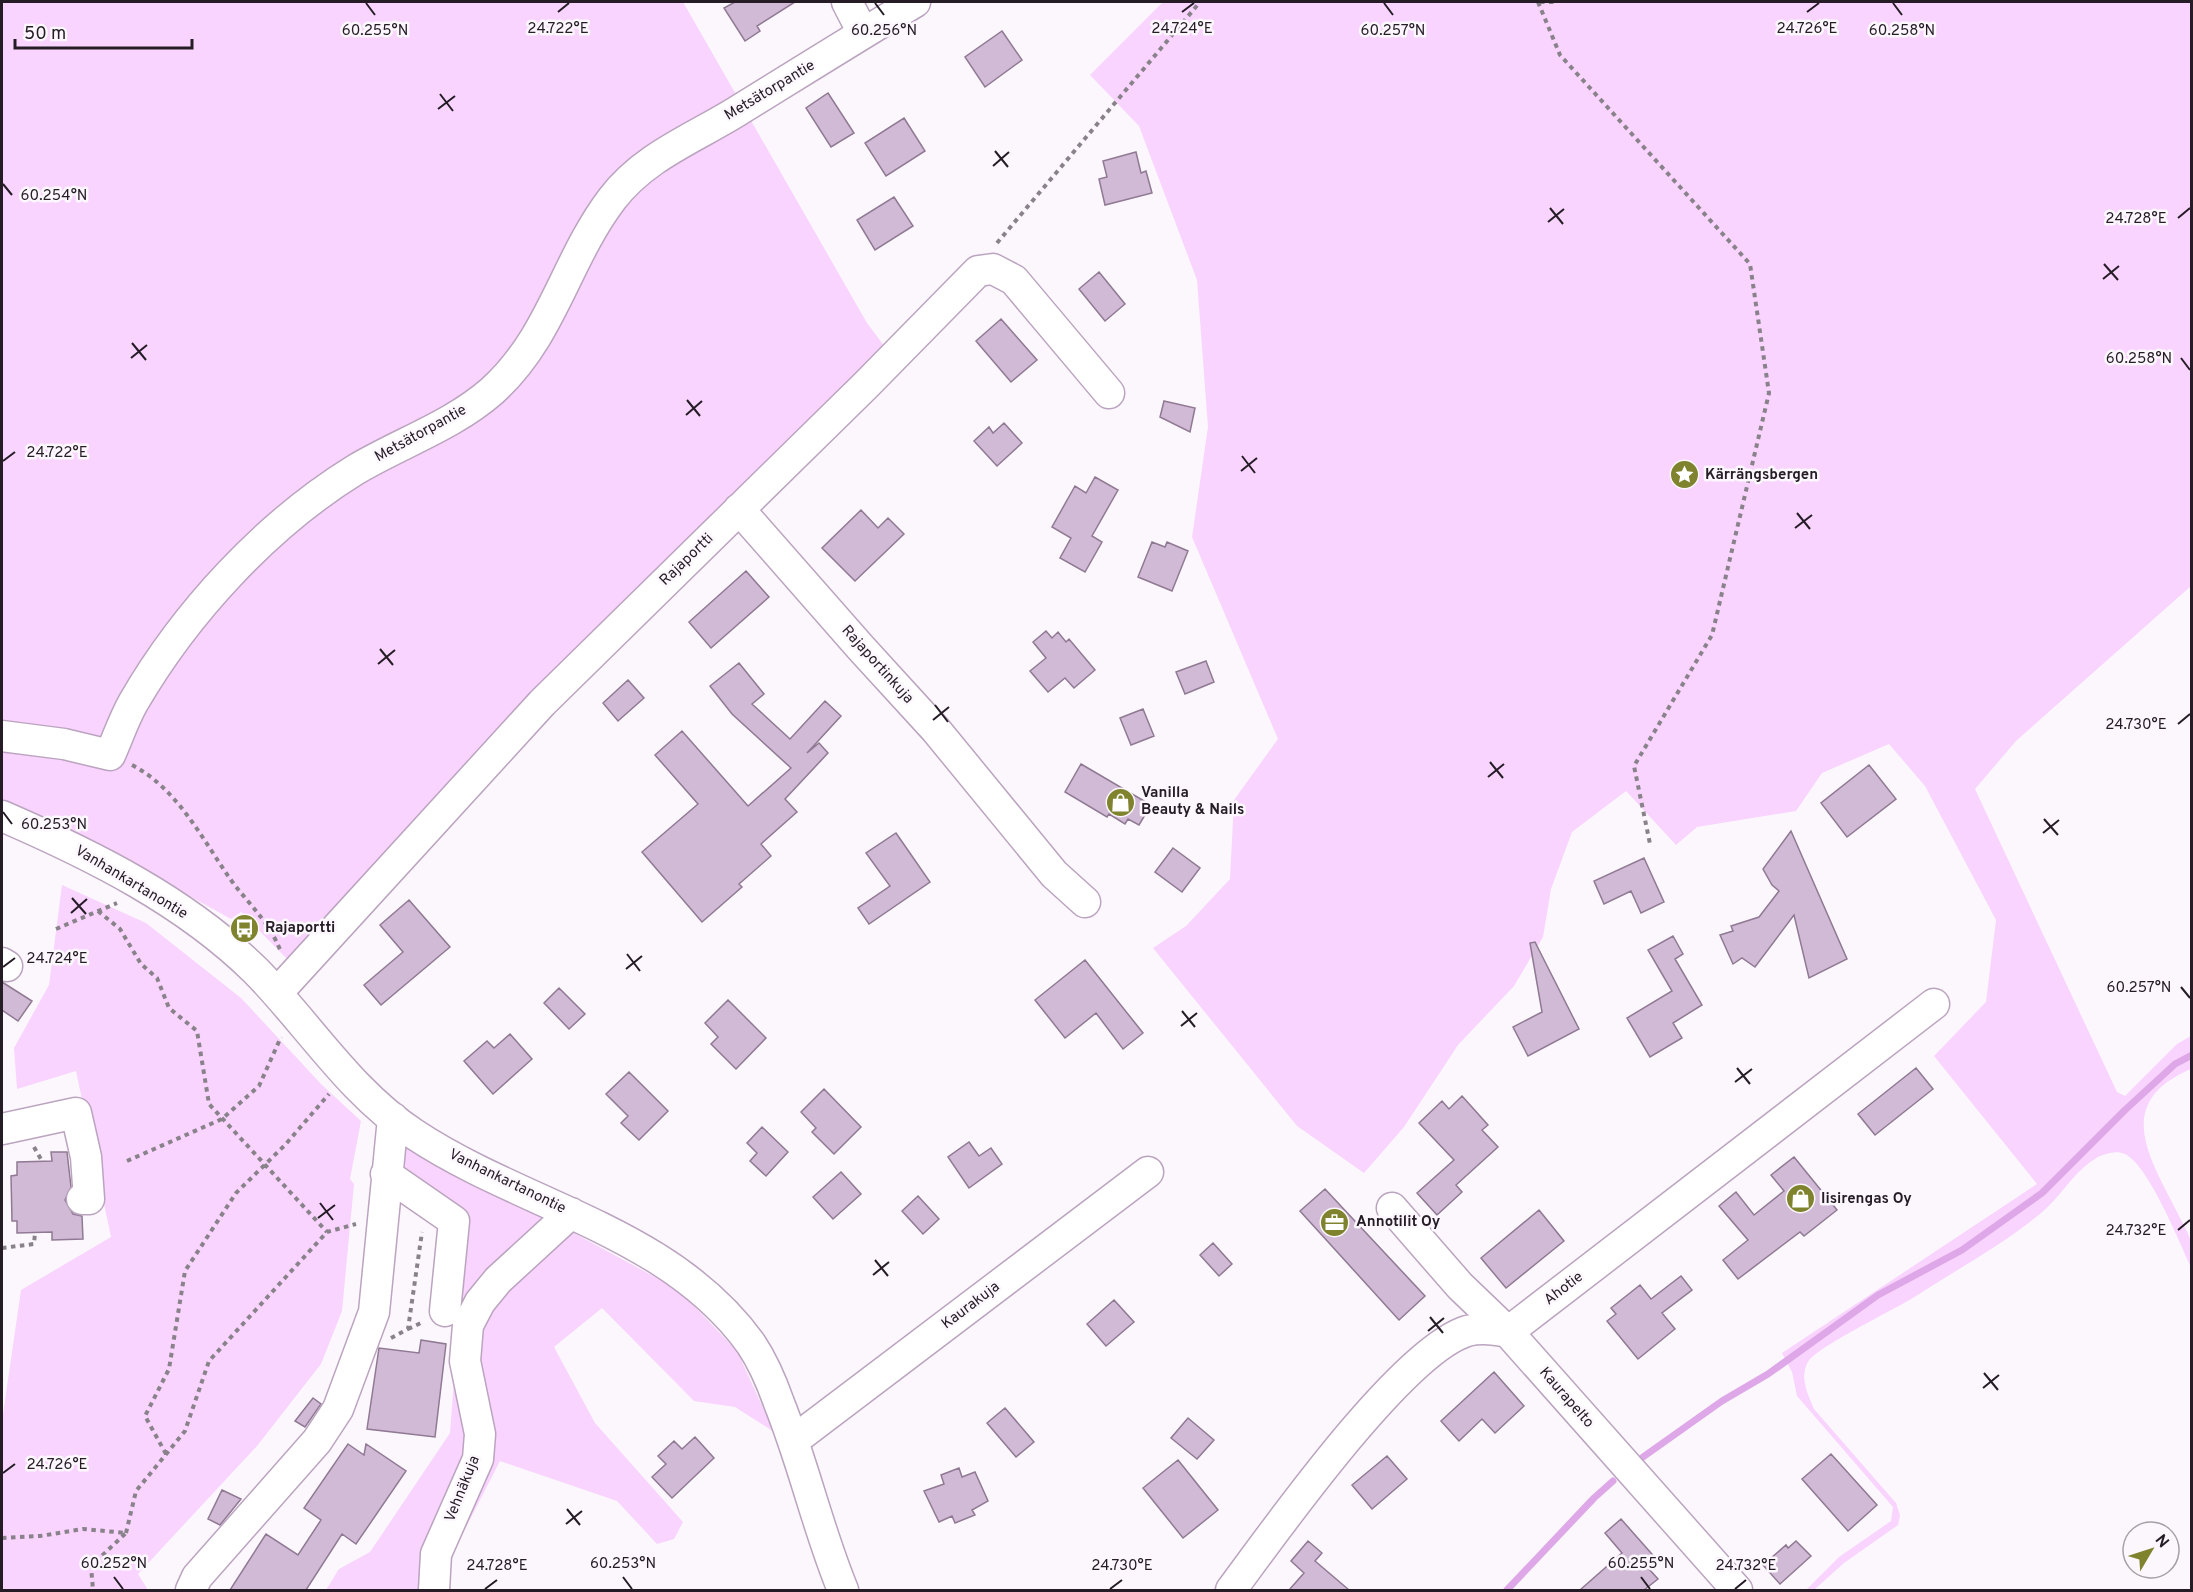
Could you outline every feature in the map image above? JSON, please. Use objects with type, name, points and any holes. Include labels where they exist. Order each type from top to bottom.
[{"type":"street","points":[[847,2],[863,33]]},
{"type":"street","name":"Metsätorpantie","points":[[110,754],[132,704],[161,659],[255,548],[322,491],[358,468],[463,412],[514,369],[555,306],[590,231],[612,198],[631,177],[659,155],[732,115],[915,2]]},
{"type":"street","points":[[978,271],[993,269],[1014,280],[1109,393]]},
{"type":"street","name":"Rajaportti","points":[[284,985],[513,733],[866,385],[978,271]]},
{"type":"street","name":"Rajaportinkuja","points":[[739,509],[936,730],[1054,874],[1085,902]]},
{"type":"street","points":[[2,736],[64,744],[110,754]]},
{"type":"street","name":"Vanhankartanontie","points":[[2,816],[67,844],[142,885],[284,985],[333,1061],[373,1101],[413,1133],[472,1168],[620,1236],[685,1277],[725,1313],[756,1354],[770,1379],[794,1441],[843,1590]]},
{"type":"street","name":"Ahotie","points":[[1508,1332],[1934,1004]]},
{"type":"street","points":[[2,1129],[76,1113],[86,1157],[89,1199],[82,1199]]},
{"type":"street","points":[[191,1590],[197,1577],[317,1441],[338,1409],[374,1312],[393,1118]]},
{"type":"street","name":"Kaurakuja","points":[[794,1441],[1148,1172]]},
{"type":"street","points":[[386,1174],[454,1221],[445,1311]]},
{"type":"street","name":"Kaurapelto","points":[[1392,1208],[1460,1286],[1508,1332],[1737,1590]]},
{"type":"street","name":"Vehnäkuja","points":[[434,1590],[436,1554],[478,1459],[480,1434],[465,1361],[468,1325],[480,1302],[498,1280],[571,1213]]},
{"type":"street","points":[[1443,1343],[1456,1313],[1460,1286]]},
{"type":"street","points":[[1231,1590],[1371,1411],[1443,1343],[1466,1331],[1486,1328],[1508,1332]]},
{"type":"path","points":[[978,271],[1057,168],[1200,2]]},
{"type":"path","points":[[1557,2],[1539,2],[1560,55],[1750,264],[1769,393],[1712,635],[1634,766],[1650,844]]},
{"type":"path","points":[[110,754],[136,767],[163,786],[182,807],[234,883],[262,915],[276,939],[284,985]]},
{"type":"path","points":[[56,929],[123,900],[115,895]]},
{"type":"path","points":[[98,911],[120,930],[141,964],[157,978],[169,1008],[197,1031],[209,1104],[327,1232]]},
{"type":"path","points":[[276,1030],[288,1045]]},
{"type":"path","points":[[127,1161],[222,1119],[259,1086],[281,1037]]},
{"type":"path","points":[[166,1454],[145,1416],[170,1369],[185,1271],[236,1193],[264,1166],[332,1091]]},
{"type":"path","points":[[366,1336],[393,1339],[408,1329],[426,1201]]},
{"type":"path","points":[[93,1590],[91,1566],[126,1533],[136,1491],[185,1431],[209,1361],[327,1232],[382,1217]]},
{"type":"path","points":[[2,1248],[34,1244],[35,1233]]},
{"type":"path","points":[[2,1538],[40,1536],[83,1529],[126,1533]]},
{"type":"shaded area","points":[[2,2],[683,2],[867,323],[888,351],[290,962],[241,912],[231,919],[68,829],[2,805]]},
{"type":"shaded area","points":[[1163,2],[2191,2],[2191,586],[2016,741],[1975,789],[2117,1092],[2125,1096],[2177,1044],[2191,1036],[2191,1069],[2166,1083],[2151,1098],[2145,1115],[2144,1134],[2157,1173],[2189,1236],[2192,1249],[2191,1267],[2144,1173],[2125,1154],[2110,1153],[2087,1164],[2048,1207],[2011,1236],[1916,1296],[1814,1355],[1805,1368],[1804,1380],[1814,1409],[1896,1503],[1900,1515],[1898,1525],[1844,1563],[1814,1590],[1806,1590],[1839,1557],[1891,1521],[1893,1507],[1797,1396],[1792,1372],[1782,1353],[2037,1184],[1934,1056],[1986,1002],[1996,920],[1925,786],[1889,744],[1822,773],[1796,811],[1697,827],[1676,845],[1626,791],[1572,832],[1551,889],[1543,937],[1514,986],[1458,1045],[1404,1127],[1364,1173],[1297,1126],[1153,948],[1186,926],[1230,879],[1234,800],[1278,739],[1192,537],[1208,427],[1197,280],[1139,126],[1090,75]]},
{"type":"shaded area","points":[[62,885],[146,923],[241,998],[322,1085],[361,1121],[350,1179],[354,1184],[342,1311],[321,1364],[257,1446],[138,1574],[148,1590],[2,1590],[2,1421],[21,1290],[111,1237],[76,1071],[17,1089],[14,1048],[49,985]]},
{"type":"shaded area","points":[[415,1147],[679,1290],[737,1351],[774,1432],[735,1407],[694,1401],[602,1308],[554,1347],[595,1423],[683,1522],[674,1539],[657,1544],[617,1501],[500,1461],[442,1574],[440,1590],[326,1590],[339,1569],[370,1552],[450,1433],[466,1220],[397,1175],[402,1148]]},
{"type":"building","points":[[735,2],[795,2],[757,26],[760,31],[745,41],[724,8]]},
{"type":"building","points":[[1002,31],[1022,60],[985,87],[965,57]]},
{"type":"building","points":[[828,93],[854,133],[831,147],[806,108]]},
{"type":"building","points":[[904,118],[925,151],[886,176],[865,143]]},
{"type":"building","points":[[1136,152],[1141,173],[1146,171],[1152,193],[1105,205],[1099,179],[1107,177],[1103,161]]},
{"type":"building","points":[[894,197],[913,226],[875,250],[857,220]]},
{"type":"building","points":[[1099,272],[1125,304],[1105,321],[1079,289]]},
{"type":"building","points":[[1001,319],[1037,360],[1011,382],[976,341]]},
{"type":"building","points":[[1164,401],[1195,408],[1190,432],[1160,417]]},
{"type":"building","points":[[1004,423],[1022,443],[997,466],[974,441],[989,427],[993,433]]},
{"type":"building","points":[[1095,477],[1118,490],[1092,536],[1102,542],[1085,572],[1060,558],[1071,538],[1052,527],[1075,486],[1086,493]]},
{"type":"building","points":[[861,510],[878,528],[888,518],[904,534],[855,581],[822,548]]},
{"type":"building","points":[[1152,542],[1165,547],[1167,542],[1188,551],[1172,591],[1138,577]]},
{"type":"building","points":[[746,571],[769,597],[711,648],[689,622]]},
{"type":"building","points":[[1046,631],[1052,638],[1058,632],[1066,642],[1069,639],[1095,670],[1074,688],[1065,678],[1048,692],[1030,671],[1046,658],[1033,642]]},
{"type":"building","points":[[1206,661],[1214,682],[1185,694],[1176,672]]},
{"type":"building","points":[[739,663],[764,694],[752,704],[790,739],[825,701],[841,716],[807,753],[819,743],[828,753],[785,799],[797,812],[761,844],[771,856],[739,884],[742,887],[702,922],[642,852],[698,804],[655,755],[682,731],[748,806],[791,768],[732,714],[710,686]]},
{"type":"building","points":[[628,680],[644,698],[618,721],[603,703]]},
{"type":"building","points":[[1143,709],[1154,736],[1131,745],[1120,718]]},
{"type":"building","points":[[1081,764],[1151,805],[1139,825],[1128,819],[1125,824],[1109,814],[1107,817],[1065,792]]},
{"type":"building","points":[[1869,765],[1896,799],[1847,837],[1821,803]]},
{"type":"building","points":[[1791,831],[1847,959],[1809,978],[1794,915],[1755,967],[1742,958],[1733,964],[1720,935],[1733,931],[1731,926],[1759,917],[1779,891],[1772,885],[1763,869]]},
{"type":"building","points":[[896,833],[930,882],[869,924],[858,908],[890,886],[866,853]]},
{"type":"building","points":[[1173,848],[1200,868],[1182,892],[1155,872]]},
{"type":"building","points":[[1644,858],[1664,902],[1641,913],[1631,891],[1604,904],[1594,881]]},
{"type":"building","points":[[409,900],[450,947],[381,1005],[364,985],[403,952],[380,925]]},
{"type":"building","points":[[1673,936],[1683,954],[1675,959],[1702,1005],[1673,1023],[1682,1038],[1650,1057],[1627,1018],[1672,991],[1648,950]]},
{"type":"building","points":[[1535,942],[1579,1029],[1528,1056],[1513,1027],[1542,1012],[1530,943]]},
{"type":"building","points":[[1085,960],[1143,1033],[1123,1049],[1096,1013],[1065,1038],[1035,1000]]},
{"type":"building","points":[[2,982],[32,1001],[18,1021],[2,1010]]},
{"type":"building","points":[[559,988],[585,1014],[569,1029],[544,1003]]},
{"type":"building","points":[[728,1000],[766,1038],[736,1069],[711,1044],[718,1037],[705,1023]]},
{"type":"building","points":[[510,1034],[532,1059],[493,1094],[464,1061],[487,1041],[494,1048]]},
{"type":"building","points":[[1916,1068],[1933,1089],[1875,1135],[1858,1114]]},
{"type":"building","points":[[629,1072],[668,1111],[639,1140],[621,1123],[628,1116],[606,1094]]},
{"type":"building","points":[[824,1089],[861,1127],[834,1154],[812,1132],[816,1128],[801,1112]]},
{"type":"building","points":[[1462,1096],[1488,1125],[1482,1130],[1498,1147],[1456,1185],[1462,1192],[1437,1215],[1417,1193],[1454,1160],[1419,1123],[1442,1101],[1449,1109]]},
{"type":"building","points":[[762,1127],[788,1152],[766,1176],[750,1161],[757,1153],[747,1143]]},
{"type":"building","points":[[969,1142],[979,1156],[991,1148],[1002,1164],[969,1188],[948,1157]]},
{"type":"building","points":[[51,1152],[67,1152],[71,1187],[65,1200],[73,1214],[82,1216],[83,1239],[52,1240],[52,1232],[17,1233],[17,1221],[12,1221],[11,1176],[17,1175],[17,1162],[52,1161]]},
{"type":"building","points":[[1794,1157],[1837,1210],[1804,1236],[1800,1232],[1738,1279],[1723,1260],[1748,1240],[1719,1206],[1736,1192],[1754,1215],[1784,1191],[1771,1175]]},
{"type":"building","points":[[841,1172],[861,1194],[833,1219],[813,1197]]},
{"type":"building","points":[[1325,1189],[1425,1296],[1399,1320],[1300,1211]]},
{"type":"building","points":[[918,1196],[939,1219],[923,1234],[902,1211]]},
{"type":"building","points":[[1539,1210],[1564,1241],[1506,1288],[1481,1258]]},
{"type":"building","points":[[1213,1243],[1232,1264],[1219,1276],[1200,1255]]},
{"type":"building","points":[[1681,1276],[1692,1290],[1662,1313],[1675,1329],[1638,1359],[1607,1321],[1616,1314],[1611,1308],[1640,1285],[1651,1299]]},
{"type":"building","points":[[1114,1300],[1134,1322],[1106,1346],[1087,1324]]},
{"type":"building","points":[[421,1340],[446,1344],[435,1437],[367,1429],[379,1348],[419,1353]]},
{"type":"building","points":[[1494,1372],[1524,1406],[1495,1433],[1482,1419],[1459,1441],[1441,1421]]},
{"type":"building","points":[[313,1398],[321,1404],[305,1427],[295,1421]]},
{"type":"building","points":[[1005,1408],[1034,1442],[1016,1457],[987,1423]]},
{"type":"building","points":[[1188,1418],[1214,1440],[1197,1459],[1171,1438]]},
{"type":"building","points":[[695,1437],[714,1458],[672,1498],[652,1477],[666,1464],[658,1456],[674,1441],[682,1449]]},
{"type":"building","points":[[348,1444],[364,1455],[366,1444],[406,1471],[356,1544],[342,1534],[306,1590],[230,1590],[266,1534],[298,1555],[321,1520],[304,1508]]},
{"type":"building","points":[[1831,1454],[1877,1505],[1848,1531],[1802,1479]]},
{"type":"building","points":[[1387,1456],[1407,1479],[1372,1509],[1352,1485]]},
{"type":"building","points":[[1178,1460],[1218,1510],[1183,1538],[1143,1488]]},
{"type":"building","points":[[959,1468],[962,1477],[975,1472],[988,1501],[972,1510],[975,1515],[955,1523],[952,1516],[939,1522],[924,1491],[944,1484],[941,1475]]},
{"type":"building","points":[[222,1490],[241,1499],[220,1525],[208,1519]]},
{"type":"building","points":[[1621,1519],[1658,1561],[1649,1569],[1658,1579],[1644,1590],[1580,1590],[1622,1553],[1605,1533]]},
{"type":"building","points":[[1308,1541],[1322,1553],[1315,1561],[1349,1590],[1289,1590],[1304,1573],[1291,1561]]},
{"type":"building","points":[[1796,1541],[1811,1556],[1780,1584],[1763,1565],[1786,1545],[1788,1548]]},
{"type":"waterway","points":[[1643,1457],[1722,1401],[1768,1374],[1878,1295],[1962,1250],[2042,1193],[2125,1110],[2175,1064],[2192,1055]]},
{"type":"waterway","points":[[1507,1590],[1613,1481]]},
{"type":"place","name":"Kärrängsbergen","points":[[1684,475]]},
{"type":"place","name":"Vanilla Beauty & Nails","points":[[1120,802]]},
{"type":"place","name":"Rajaportti","points":[[244,928]]},
{"type":"place","name":"Iisirengas Oy","points":[[1800,1199]]},
{"type":"place","name":"Annotilit Oy","points":[[1335,1222]]}]
